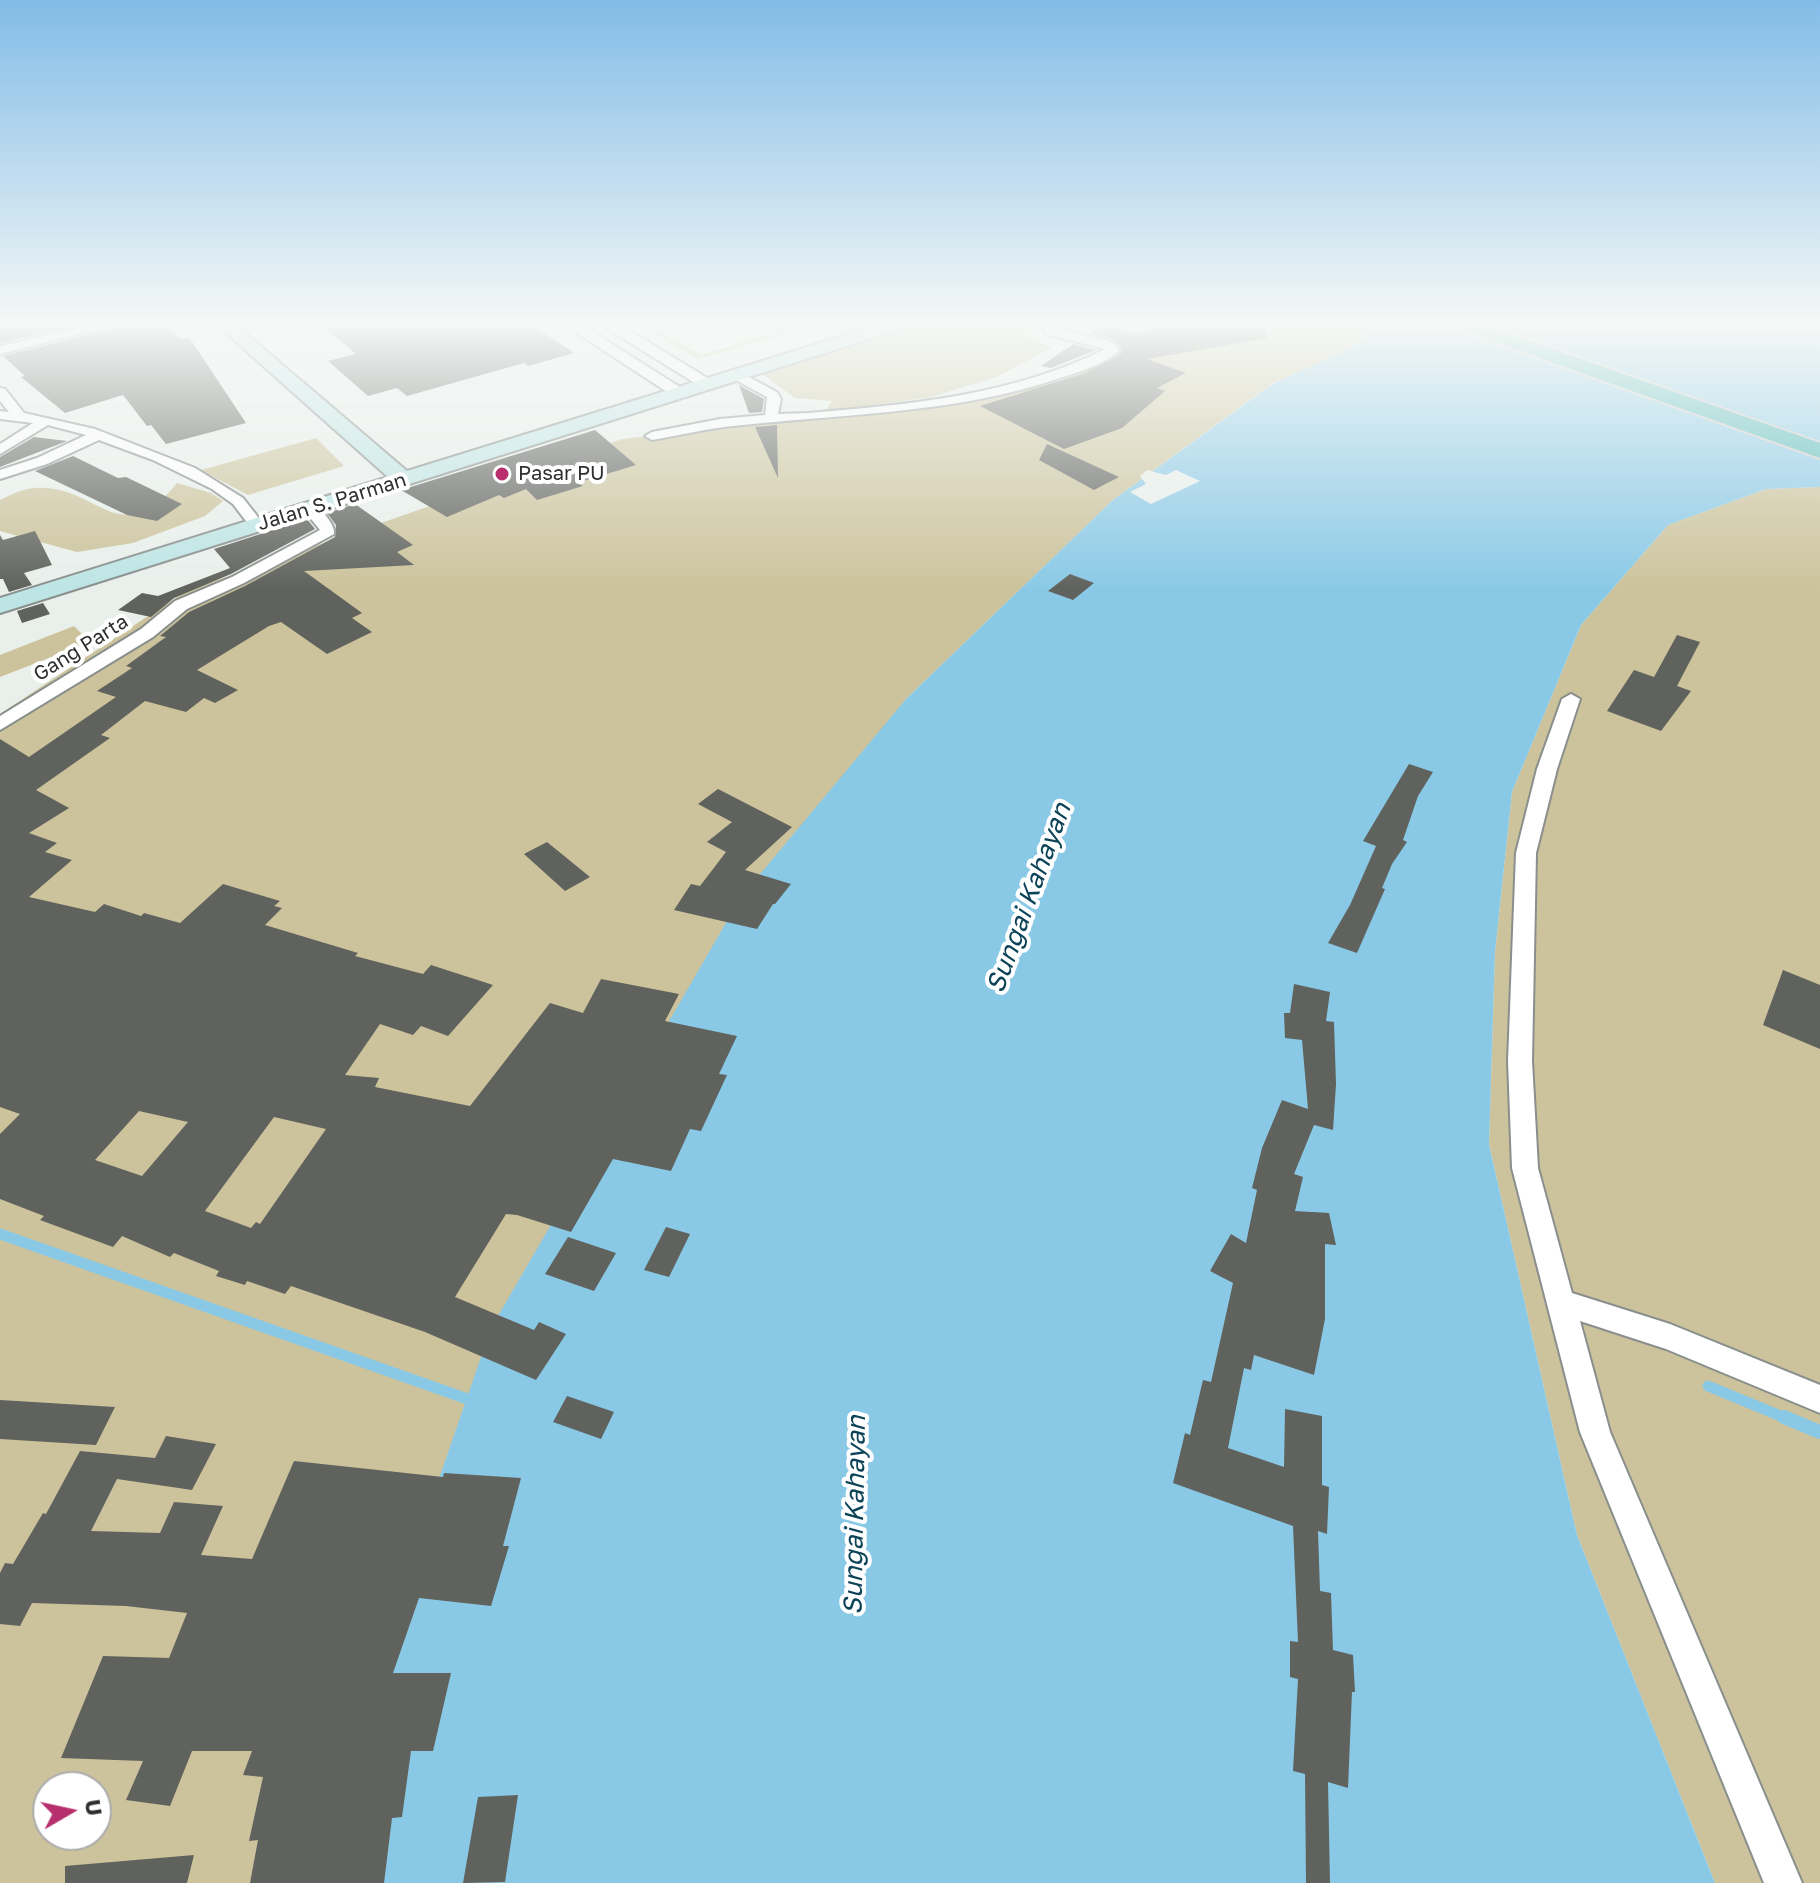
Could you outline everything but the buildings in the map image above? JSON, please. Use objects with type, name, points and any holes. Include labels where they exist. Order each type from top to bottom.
[{"type":"highway","points":[[1715,414],[1820,451]]},
{"type":"main road","points":[[328,414],[398,475]]},
{"type":"main road","name":"Jalan S. Parman","points":[[0,606],[252,520],[311,509],[398,475],[418,463],[589,414]]},
{"type":"main road","name":"Jalan S. Parman","points":[[0,591],[398,475]]},
{"type":"street","points":[[771,418],[772,414]]},
{"type":"street","points":[[652,436],[720,423],[831,414]]},
{"type":"street","points":[[7,417],[45,421],[157,456],[231,497],[252,520]]},
{"type":"street","points":[[0,450],[45,421]]},
{"type":"street","points":[[0,475],[42,461],[96,436]]},
{"type":"street","name":"Gang Parta","points":[[0,724],[147,633],[181,605],[238,580],[329,531],[311,509]]},
{"type":"street","points":[[1571,699],[1547,769],[1526,853],[1520,1061],[1525,1168],[1595,1432],[1734,1772],[1783,1883]]},
{"type":"street","points":[[1560,1302],[1670,1337],[1820,1399]]},
{"type":"shaded area","points":[[850,414],[1231,414],[1113,500],[906,699],[333,1883],[0,1883],[0,714],[186,591],[622,439]]},
{"type":"shaded area","points":[[316,438],[344,466],[248,495],[201,470]]},
{"type":"shaded area","points":[[177,483],[211,493],[223,501],[205,516],[133,543],[77,552],[0,531],[0,500],[26,489],[57,490],[123,515],[140,513],[157,503]]},
{"type":"shaded area","points":[[1820,487],[1820,1883],[1715,1883],[1577,1535],[1489,1144],[1495,952],[1512,792],[1581,625],[1668,525],[1766,489]]},
{"type":"shaded area","points":[[74,626],[90,642],[0,677],[0,655]]},
{"type":"water","name":"Sungai Kahayan","points":[[1232,414],[1820,414],[1820,487],[1766,489],[1668,525],[1581,625],[1512,792],[1495,952],[1489,1144],[1577,1535],[1715,1883],[333,1883],[375,1664],[491,1328],[741,897],[906,699],[1113,500]]},
{"type":"pier","points":[[1147,470],[1166,475],[1176,470],[1200,481],[1151,504],[1130,492],[1146,484],[1140,476]]},
{"type":"waterway","points":[[0,1234],[476,1402]]},
{"type":"waterway","points":[[1708,1386],[1788,1419]]},
{"type":"waterway","points":[[1784,1417],[1820,1432]]},
{"type":"place","name":"Pasar PU","points":[[502,474]]}]
